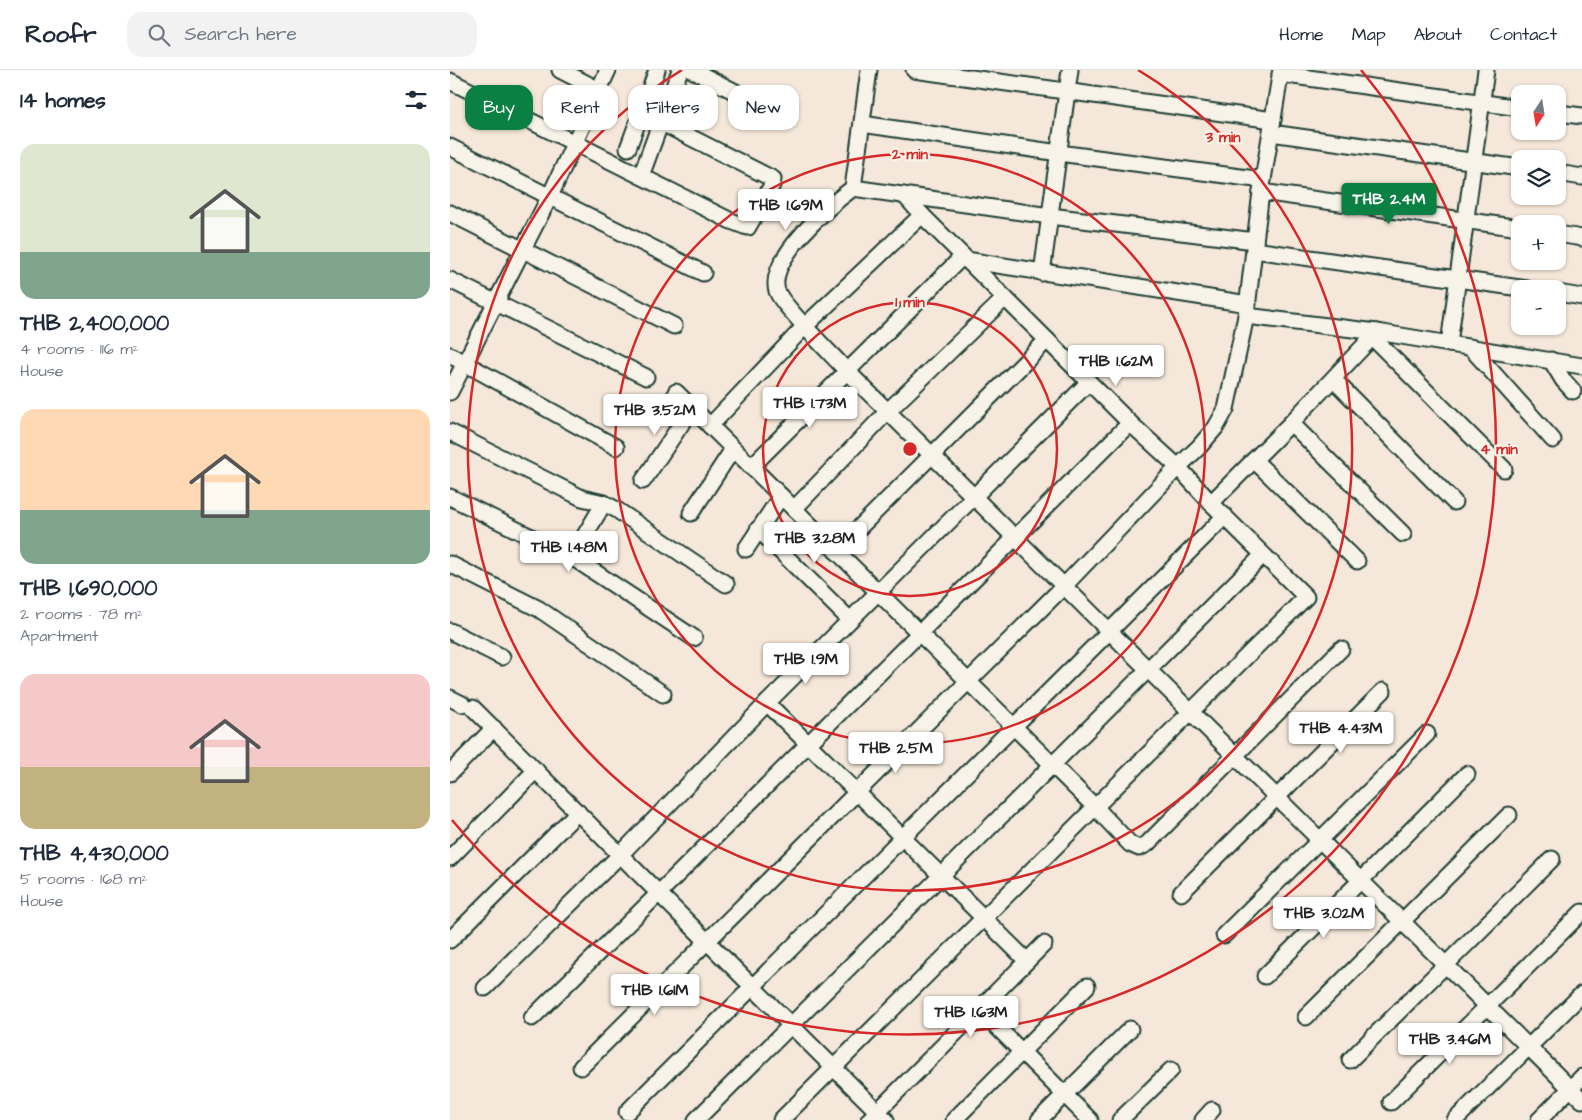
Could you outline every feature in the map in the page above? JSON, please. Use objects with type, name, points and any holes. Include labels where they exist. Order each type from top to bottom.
[{"type":"street","points":[[560,70],[589,85]]},
{"type":"street","points":[[601,85],[608,70]]},
{"type":"street","points":[[628,148],[657,70]]},
{"type":"street","points":[[674,85],[680,70]]},
{"type":"street","points":[[692,70],[728,88]]},
{"type":"street","points":[[870,70],[853,188],[823,212],[786,254],[776,279],[776,289],[780,297],[804,327],[1582,1100]]},
{"type":"street","points":[[914,70],[1067,91],[1473,162],[1511,167]]},
{"type":"street","points":[[1042,272],[1070,70]]},
{"type":"street","points":[[1449,344],[1486,70]]},
{"type":"street","points":[[581,1067],[1064,586],[1199,447],[1216,427],[1226,409],[1247,310],[1262,186],[1280,72],[1511,107]]},
{"type":"street","points":[[450,81],[575,144],[748,227],[772,186],[773,179],[676,130]]},
{"type":"street","points":[[1566,114],[1582,116]]},
{"type":"street","points":[[862,124],[1059,153],[1511,227]]},
{"type":"street","points":[[450,392],[523,250],[581,130]]},
{"type":"street","points":[[641,176],[657,130]]},
{"type":"street","points":[[450,147],[702,273]]},
{"type":"street","points":[[1566,175],[1582,177]]},
{"type":"street","points":[[853,188],[1255,246],[1511,286]]},
{"type":"street","points":[[781,1120],[1306,597],[1211,503],[1178,467],[1130,423],[964,258],[904,195]]},
{"type":"street","points":[[450,213],[674,326]]},
{"type":"street","points":[[710,426],[804,327],[922,215]]},
{"type":"street","points":[[1566,235],[1582,238]]},
{"type":"street","points":[[964,258],[1375,335],[1470,347],[1582,366]]},
{"type":"street","points":[[751,467],[964,258]]},
{"type":"street","points":[[450,280],[646,377]]},
{"type":"street","points":[[1566,294],[1582,297]]},
{"type":"street","points":[[794,508],[888,411],[1005,298]]},
{"type":"street","points":[[1211,503],[1334,380],[1375,335]]},
{"type":"street","points":[[1375,335],[1504,470]]},
{"type":"street","points":[[836,551],[1047,340]]},
{"type":"street","points":[[1470,347],[1553,440]]},
{"type":"street","points":[[450,355],[616,447]]},
{"type":"street","points":[[1550,360],[1573,391]]},
{"type":"street","points":[[1334,380],[1454,502]]},
{"type":"street","points":[[485,988],[620,855],[767,703],[1089,382]]},
{"type":"street","points":[[676,392],[1095,807],[1130,844],[1139,848],[1147,844],[1341,649]]},
{"type":"street","points":[[643,481],[692,408]]},
{"type":"street","points":[[532,1018],[1130,423]]},
{"type":"street","points":[[1291,423],[1403,534]]},
{"type":"street","points":[[450,432],[576,496],[604,503],[617,510],[726,584]]},
{"type":"street","points":[[691,512],[733,449]]},
{"type":"street","points":[[1254,460],[1357,561]]},
{"type":"street","points":[[450,496],[572,557],[694,638]]},
{"type":"street","points":[[746,548],[781,496]]},
{"type":"street","points":[[572,557],[604,503]]},
{"type":"street","points":[[626,1112],[753,988],[1225,516]]},
{"type":"street","points":[[758,529],[850,620]]},
{"type":"street","points":[[696,1120],[1263,555]]},
{"type":"street","points":[[450,564],[539,610],[664,694]]},
{"type":"street","points":[[450,631],[502,657]]},
{"type":"street","points":[[1181,893],[1383,691]]},
{"type":"street","points":[[462,703],[494,728],[834,1068],[878,1117],[979,1009],[1044,944]]},
{"type":"street","points":[[767,703],[1027,961]]},
{"type":"street","points":[[450,773],[494,728]]},
{"type":"street","points":[[1224,935],[1426,734]]},
{"type":"street","points":[[450,858],[536,770]]},
{"type":"street","points":[[1265,976],[1468,774]]},
{"type":"street","points":[[450,940],[578,812]]},
{"type":"street","points":[[1306,1017],[1509,815]]},
{"type":"street","points":[[1350,1060],[1552,858]]},
{"type":"street","points":[[1391,1102],[1582,912]]},
{"type":"street","points":[[954,1120],[1087,986]]},
{"type":"street","points":[[1455,1120],[1582,994]]},
{"type":"street","points":[[979,1009],[1090,1120]]},
{"type":"street","points":[[1039,1120],[1130,1029]]},
{"type":"street","points":[[1120,1120],[1171,1070]]},
{"type":"street","points":[[1539,1120],[1582,1077]]}]
